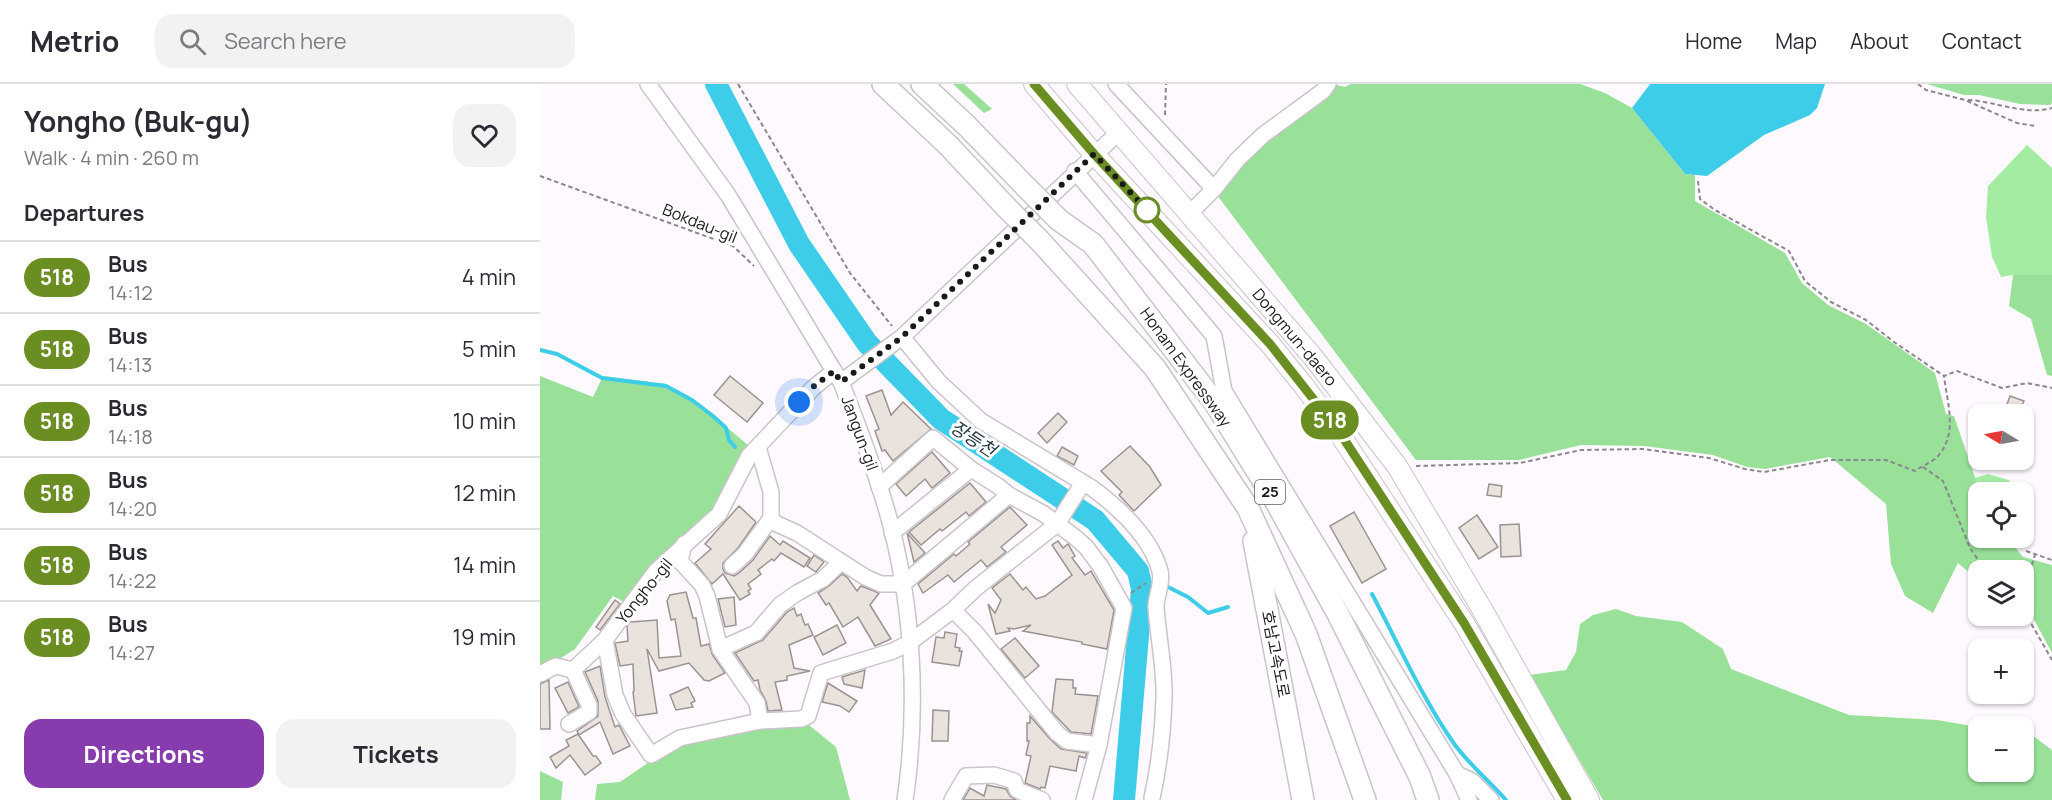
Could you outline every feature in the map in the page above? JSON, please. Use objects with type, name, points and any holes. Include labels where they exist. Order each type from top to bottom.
[{"type":"highway","name":"Honam Expressway","points":[[883,84],[948,145],[1040,241],[1155,368],[1248,508],[1306,634],[1365,800]]},
{"type":"highway","name":"Honam Expressway","points":[[922,84],[967,126],[1059,220],[1093,244],[1215,403],[1275,500],[1338,614],[1430,800]]},
{"type":"highway","name":"호남고속도로","points":[[1248,508],[1303,800]]},
{"type":"main road","name":"Dongmun-daero","points":[[1034,84],[1094,154],[1270,344],[1340,433],[1464,623],[1567,800]]},
{"type":"main road","name":"Dongmun-daero","points":[[1077,84],[1313,357],[1397,466],[1482,609],[1589,800]]},
{"type":"street","name":"Jangun-gil","points":[[648,84],[728,195],[841,377],[863,438],[892,533],[903,584],[913,682],[909,775],[905,800]]},
{"type":"street","points":[[1116,84],[1214,189]]},
{"type":"street","points":[[1190,213],[1214,189],[1237,160],[1263,135],[1323,91],[1328,84]]},
{"type":"street","name":"Yongho-gil","points":[[573,670],[605,640],[657,571],[719,514],[748,456],[813,387],[841,377],[899,340],[1120,131]]},
{"type":"street","points":[[1076,171],[1214,336],[1224,391],[1457,774],[1469,800]]},
{"type":"street","points":[[899,340],[981,421],[1106,499],[1128,518],[1149,546],[1161,573],[1156,607],[1164,697],[1158,771],[1153,799]]},
{"type":"street","points":[[879,487],[933,438],[971,469],[1009,495],[1059,520],[1086,547],[1101,567],[1124,608],[1099,745],[1084,800]]},
{"type":"street","points":[[732,566],[746,554],[771,518],[771,492],[758,447]]},
{"type":"street","points":[[892,533],[971,469]]},
{"type":"street","points":[[909,643],[953,610],[976,588],[1059,520],[1081,485]]},
{"type":"street","points":[[771,518],[775,523],[798,533],[865,577],[881,584],[903,584],[1009,495]]},
{"type":"street","name":"Yongho-gil","points":[[684,544],[680,561],[702,585],[707,596],[720,649],[757,704],[760,721]]},
{"type":"street","points":[[720,649],[756,633],[780,605],[797,592],[823,579],[841,562]]},
{"type":"street","points":[[953,610],[975,632],[1057,733],[1067,741],[1099,745]]},
{"type":"street","name":"Yongho-gil","points":[[605,640],[615,695],[623,714],[651,755],[680,738],[760,721],[801,719],[808,716],[821,673],[893,651],[909,643]]},
{"type":"street","points":[[540,674],[556,666],[573,670],[589,705],[589,712],[569,724]]},
{"type":"street","points":[[1457,774],[1472,781],[1491,800]]},
{"type":"street","points":[[952,800],[966,776],[994,775],[1014,781],[1017,790],[1041,800]]},
{"type":"path","points":[[738,84],[850,273],[899,340]]},
{"type":"path","points":[[1163,135],[1166,84]]},
{"type":"path","points":[[1918,84],[1926,90],[1965,100],[2017,123],[2036,126]]},
{"type":"path","points":[[1965,100],[1981,100],[2018,109],[2052,108]]},
{"type":"path","name":"Bokdau-gil","points":[[540,176],[734,246],[759,272]]},
{"type":"path","points":[[1397,466],[1520,463],[1581,450],[1633,449],[1709,458],[1764,472],[1830,460],[1886,460],[1915,471],[1938,456],[1950,437],[1950,418],[1944,375],[1894,342],[1866,320],[1831,302],[1805,281],[1789,251],[1715,210],[1700,199],[1698,181]]},
{"type":"path","points":[[1944,375],[1957,371],[2002,388],[2027,383],[2052,388]]},
{"type":"path","points":[[1922,466],[1943,480],[1970,548],[1978,560]]},
{"type":"path","points":[[2026,551],[2052,560]]},
{"type":"path","points":[[2033,560],[2035,555]]},
{"type":"path","points":[[1126,596],[1146,584]]},
{"type":"path","points":[[2033,626],[2052,660]]},
{"type":"green space","points":[[953,84],[964,84],[992,109],[984,113]]},
{"type":"green space","points":[[1333,84],[1345,87],[1351,84],[1580,84],[1605,93],[1632,108],[1685,174],[1695,175],[1695,201],[1785,253],[1802,283],[1828,305],[1866,324],[1935,373],[1946,414],[1954,416],[1968,457],[1968,470],[1972,470],[1977,482],[1968,482],[1968,548],[2016,548],[2023,557],[2034,560],[1968,560],[1968,572],[1958,563],[1933,613],[1905,596],[1891,564],[1886,504],[1830,457],[1765,469],[1747,467],[1713,455],[1644,446],[1581,445],[1519,460],[1416,460],[1217,195],[1241,163]]},
{"type":"green space","points":[[1927,84],[2052,84],[2052,103],[2050,105],[2020,104],[1979,95],[1964,95]]},
{"type":"green space","points":[[2027,145],[2052,168],[2052,275],[2001,277],[1992,257],[1986,217],[1988,186]]},
{"type":"green space","points":[[2013,275],[2052,275],[2052,376],[2047,375],[2031,319],[2009,306]]},
{"type":"green space","points":[[540,376],[593,397],[603,376],[666,384],[693,399],[748,445],[739,457],[715,511],[628,604],[613,596],[575,649],[558,660],[540,667]]},
{"type":"green space","points":[[1988,474],[2010,482],[1976,482],[1975,478]]},
{"type":"green space","points":[[2034,560],[2052,565],[2052,653],[2034,620]]},
{"type":"green space","points":[[1616,609],[1636,616],[1682,622],[1723,649],[1731,669],[1849,715],[1937,720],[1968,725],[1968,782],[2034,782],[2034,736],[2052,750],[2052,800],[1603,800],[1529,675],[1566,670],[1576,652],[1580,624],[1593,615]]},
{"type":"green space","points":[[809,725],[836,747],[850,800],[595,800],[597,784],[620,782],[681,740],[760,726]]},
{"type":"green space","points":[[540,771],[563,782],[561,800],[540,800]]},
{"type":"water","points":[[1650,84],[1825,84],[1817,108],[1810,115],[1764,135],[1707,176],[1685,174],[1632,108]]},
{"type":"building","points":[[730,376],[763,403],[747,422],[714,395]]},
{"type":"building","points":[[882,390],[891,415],[903,402],[931,429],[893,461],[885,450],[882,451],[875,431],[879,429],[866,396]]},
{"type":"building","points":[[2010,396],[2024,401],[2023,404],[2007,404]]},
{"type":"building","points":[[1058,413],[1067,422],[1047,443],[1038,433]]},
{"type":"building","points":[[1130,446],[1150,467],[1161,485],[1134,511],[1119,495],[1122,492],[1101,471]]},
{"type":"building","points":[[1062,447],[1078,456],[1074,465],[1057,456]]},
{"type":"building","points":[[932,452],[950,473],[932,488],[925,479],[906,496],[896,484]]},
{"type":"building","points":[[970,483],[986,502],[969,516],[966,512],[942,531],[940,529],[921,545],[909,532]]},
{"type":"building","points":[[1489,484],[1502,486],[1501,497],[1487,495]]},
{"type":"building","points":[[739,506],[756,522],[738,548],[723,563],[725,573],[734,576],[739,573],[753,560],[770,536],[780,545],[783,541],[810,558],[804,567],[781,553],[774,561],[772,559],[758,570],[761,574],[748,584],[751,589],[748,591],[750,594],[740,600],[723,574],[712,584],[695,563],[711,549],[705,544]]},
{"type":"building","points":[[1010,507],[1027,525],[1001,547],[1006,552],[987,567],[981,560],[954,582],[948,575],[923,593],[918,584],[954,554],[956,556],[970,544],[968,542]]},
{"type":"building","points":[[1354,512],[1386,569],[1362,583],[1330,526]]},
{"type":"building","points":[[1477,515],[1498,547],[1479,559],[1459,528]]},
{"type":"building","points":[[1519,524],[1521,556],[1501,557],[1500,525]]},
{"type":"building","points":[[907,533],[925,553],[914,562]]},
{"type":"building","points":[[1058,541],[1063,548],[1068,544],[1075,556],[1072,558],[1085,575],[1091,571],[1114,610],[1107,649],[1023,631],[1031,625],[1008,628],[1010,631],[996,634],[988,604],[995,613],[1001,600],[992,588],[1010,574],[1023,590],[1026,587],[1036,599],[1045,596],[1072,575],[1052,545]]},
{"type":"building","points":[[814,555],[824,562],[816,572],[807,566]]},
{"type":"building","points":[[842,574],[857,591],[861,586],[879,593],[870,605],[891,639],[875,646],[858,617],[843,627],[829,603],[826,605],[818,593]]},
{"type":"building","points":[[686,592],[693,618],[696,618],[701,646],[709,644],[712,654],[725,673],[709,681],[704,680],[689,663],[659,671],[647,649],[657,713],[636,716],[633,664],[620,666],[615,643],[628,641],[627,626],[630,622],[657,620],[659,658],[681,656],[675,619],[671,620],[667,601],[670,595]]},
{"type":"building","points":[[734,597],[736,625],[725,627],[718,599]]},
{"type":"building","points":[[615,600],[620,604],[600,630],[596,627]]},
{"type":"building","points":[[794,608],[797,616],[801,614],[805,625],[808,624],[813,635],[789,645],[794,668],[810,671],[787,676],[787,680],[775,682],[782,710],[768,711],[758,680],[754,681],[735,653],[763,640],[787,612]]},
{"type":"building","points":[[837,625],[846,643],[823,655],[814,637]]},
{"type":"building","points":[[945,632],[957,634],[955,647],[962,651],[959,666],[932,662],[936,637],[944,638]]},
{"type":"building","points":[[1015,638],[1039,666],[1025,678],[1001,649]]},
{"type":"building","points":[[600,666],[605,697],[615,727],[619,725],[630,746],[613,754],[600,722],[579,735],[577,731],[598,716],[598,701],[585,672]]},
{"type":"building","points":[[865,670],[862,688],[844,684],[842,677]]},
{"type":"building","points":[[1056,679],[1073,680],[1073,688],[1076,688],[1075,694],[1098,696],[1091,734],[1071,732],[1052,712]]},
{"type":"building","points":[[549,680],[550,729],[540,729],[540,684]]},
{"type":"building","points":[[568,682],[579,707],[568,713],[555,688]]},
{"type":"building","points":[[828,683],[857,701],[849,712],[840,706],[822,702]]},
{"type":"building","points":[[688,687],[695,701],[691,703],[693,707],[676,710],[670,695]]},
{"type":"building","points":[[933,710],[949,711],[948,741],[932,741]]},
{"type":"building","points":[[1030,716],[1061,749],[1087,753],[1085,758],[1079,756],[1076,771],[1050,766],[1045,788],[1040,789],[1025,783],[1031,756],[1026,755],[1029,741],[1027,741],[1027,723],[1030,723]]},
{"type":"building","points":[[578,734],[593,756],[596,756],[601,763],[585,775],[570,755],[556,768],[550,757],[569,746],[566,740]]},
{"type":"building","points":[[987,785],[1006,789],[1016,800],[963,800],[970,788],[984,796]]},
{"type":"waterway","name":"장등천","points":[[716,84],[799,244],[867,343],[941,419],[1095,520],[1138,571],[1142,589],[1124,800]]},
{"type":"waterway","points":[[540,350],[557,354],[602,378],[666,386],[692,400],[713,416],[726,428],[729,440],[735,447]]},
{"type":"waterway","points":[[1142,589],[1154,583]]},
{"type":"waterway","points":[[1168,587],[1188,597],[1208,613],[1228,607]]},
{"type":"waterway","points":[[1372,594],[1443,728],[1473,766],[1506,800]]},
{"type":"waterway","name":"장등천","points":[[1125,798],[1129,800]]},
{"type":"bus line","name":"518","points":[[1034,84],[1094,154],[1270,344],[1340,433],[1464,623],[1567,800]]},
{"type":"route","points":[[799,402],[813,387],[834,371],[841,382],[895,343],[1094,154],[1147,210]]}]
